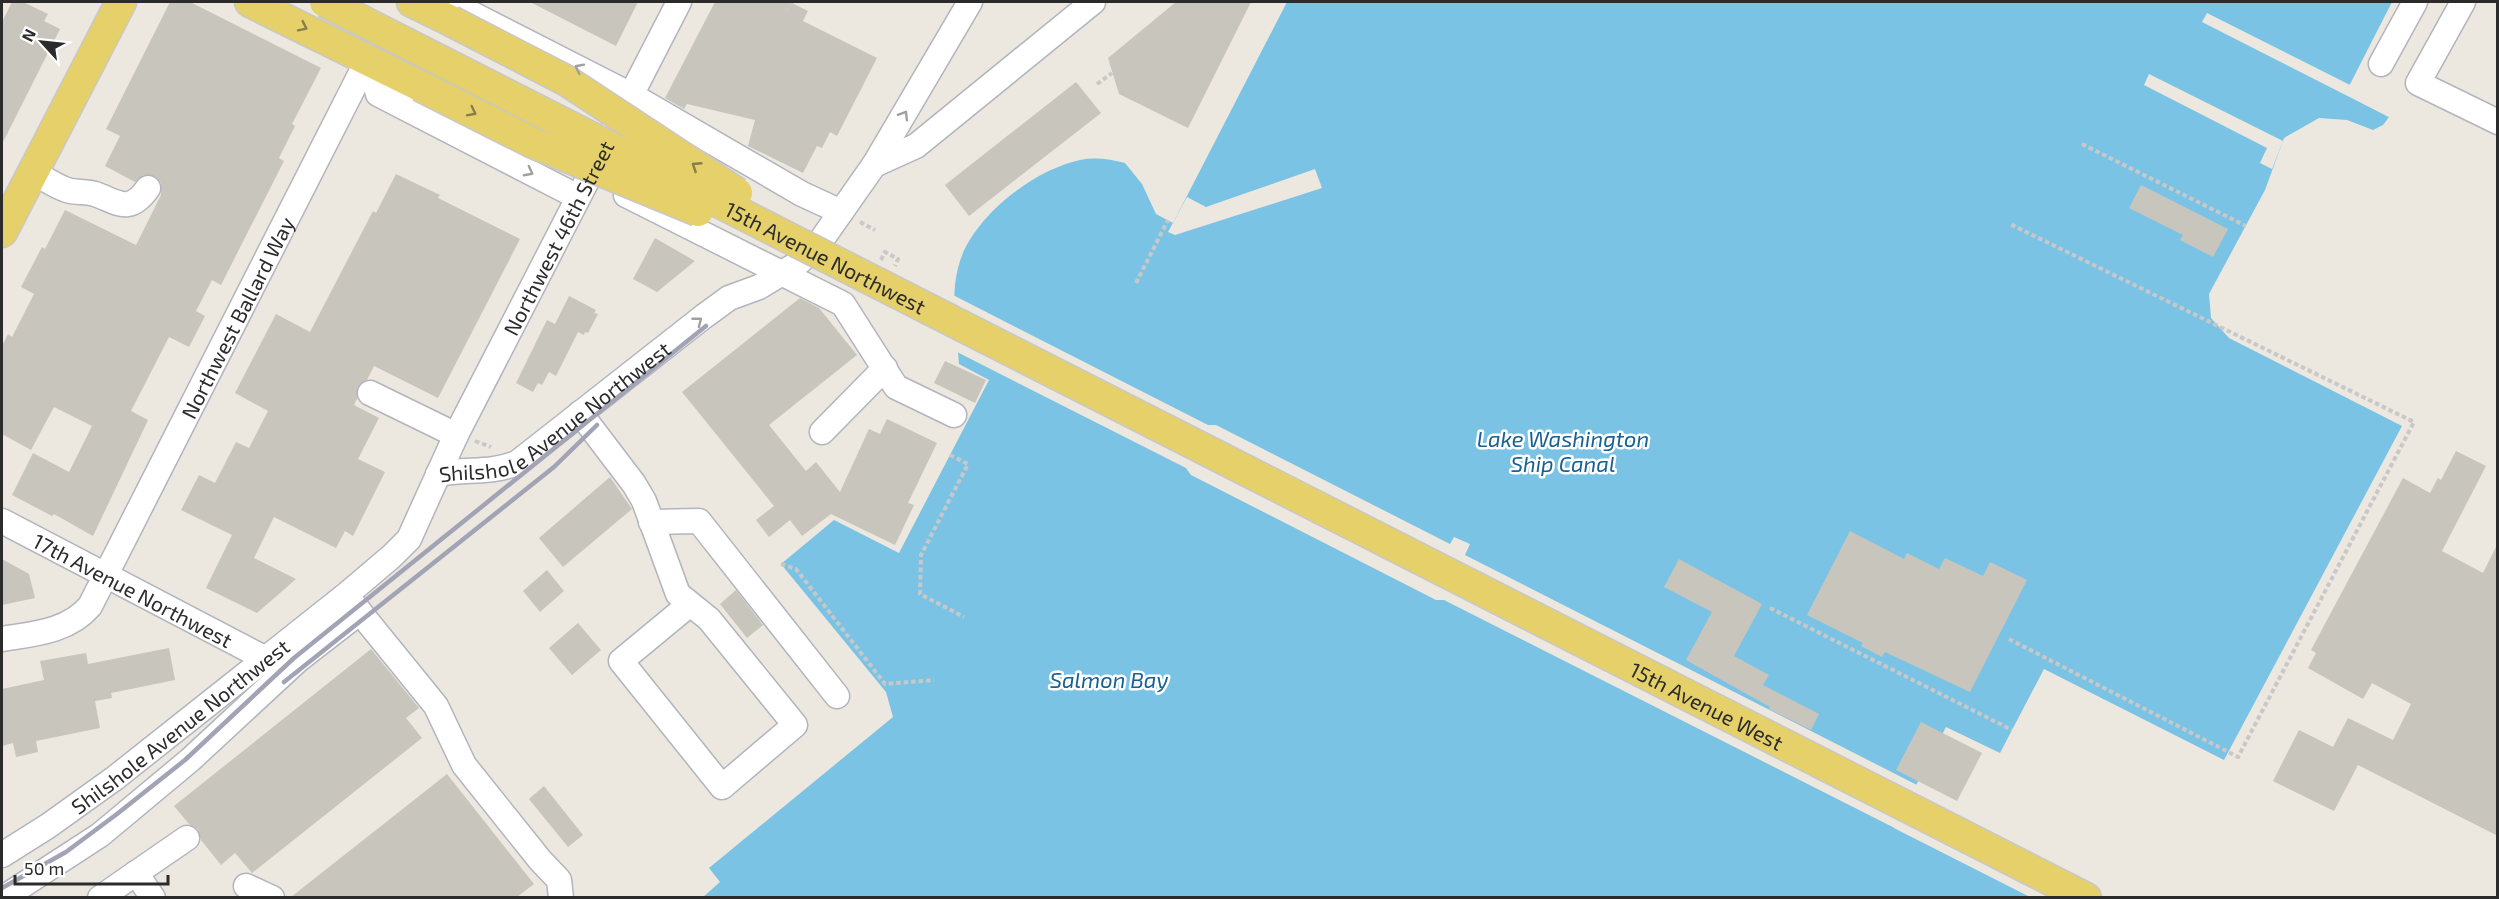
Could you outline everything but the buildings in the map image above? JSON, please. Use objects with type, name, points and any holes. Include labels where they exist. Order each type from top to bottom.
[{"type":"main road","points":[[2,232],[121,2]]},
{"type":"main road","points":[[250,2],[533,143],[748,232],[830,259]]},
{"type":"main road","name":"15th Avenue Northwest","points":[[325,2],[1329,512]]},
{"type":"main road","points":[[412,2],[450,11],[567,81],[761,208],[830,259]]},
{"type":"main road","name":"15th Avenue West","points":[[1329,512],[2086,897]]},
{"type":"street","name":"Northwest 46th Street","points":[[438,474],[679,2]]},
{"type":"street","name":"Shilshole Avenue Northwest","points":[[2,855],[48,826],[115,778],[266,659],[353,604],[409,539],[438,474],[458,470],[482,472],[500,470],[517,463],[729,298],[759,287],[797,264],[820,242],[874,165],[970,2]]},
{"type":"street","points":[[874,165],[916,146],[1093,2]]},
{"type":"street","points":[[2381,64],[2415,2]]},
{"type":"street","points":[[2463,2],[2418,83],[2498,122]]},
{"type":"street","points":[[450,11],[631,95],[802,194],[841,212]]},
{"type":"street","points":[[368,59],[378,94]]},
{"type":"street","name":"Northwest Ballard Way","points":[[2,639],[57,629],[85,612],[106,576],[368,59]]},
{"type":"street","points":[[335,124],[361,100],[370,94],[378,94],[578,197]]},
{"type":"street","points":[[33,172],[67,190],[94,194],[113,203],[134,202],[142,197],[148,188]]},
{"type":"street","name":"15th Avenue Northwest","points":[[589,176],[843,304],[885,368]]},
{"type":"street","points":[[822,432],[885,368],[897,387],[954,415]]},
{"type":"street","points":[[370,393],[456,435]]},
{"type":"street","points":[[580,413],[634,484],[678,594],[709,619],[795,725],[722,787],[621,661],[690,604]]},
{"type":"street","points":[[651,522],[699,520],[837,696]]},
{"type":"street","name":"17th Avenue Northwest","points":[[2,521],[266,659]]},
{"type":"street","points":[[3,897],[100,835],[129,821],[190,760],[298,660],[353,604],[436,706],[464,765],[540,860],[559,880],[561,897]]},
{"type":"street","points":[[115,778],[129,821]]},
{"type":"street","points":[[100,897],[187,838]]},
{"type":"street","points":[[136,873],[153,897]]},
{"type":"street","points":[[246,886],[272,897]]},
{"type":"path","points":[[786,12],[791,2]]},
{"type":"path","points":[[1097,84],[1113,73]]},
{"type":"path","points":[[2082,144],[2246,226]]},
{"type":"path","points":[[1136,282],[1168,220]]},
{"type":"path","points":[[2009,639],[2238,757],[2414,422],[2010,224]]},
{"type":"path","points":[[885,252],[898,259],[894,267]]},
{"type":"path","points":[[950,455],[968,464],[921,555],[920,594],[964,617]]},
{"type":"path","points":[[781,564],[796,570],[885,684],[934,680]]},
{"type":"path","points":[[1770,608],[2012,730]]},
{"type":"water","name":"Lake Washington Ship Canal","points":[[1287,2],[2392,2],[2345,94],[2389,117],[2383,125],[2373,130],[2347,120],[2319,118],[2284,138],[2265,190],[2209,294],[2211,318],[2229,338],[2402,426],[2224,760],[2044,669],[2000,753],[1946,727],[1894,828],[2030,897],[702,898],[720,882],[709,868],[893,717],[886,692],[781,564],[834,520],[899,553],[989,380],[959,364],[954,292],[964,250],[975,232],[1005,200],[1042,174],[1080,160],[1091,159],[1125,163],[1142,184],[1156,214],[1173,223]]},
{"type":"pier","points":[[2207,13],[2352,86],[2349,93],[2390,114],[2391,118],[2202,22]]},
{"type":"pier","points":[[2149,74],[2283,141],[2272,169],[2260,163],[2267,148],[2144,85]]},
{"type":"pier","points":[[1315,169],[1322,188],[1175,235],[1168,232],[1187,197],[1206,207]]},
{"type":"pier","points":[[951,294],[1208,425],[1216,425],[1450,544],[1454,537],[1470,544],[1465,555],[1919,786],[1898,827],[2033,898],[1444,600],[1436,600],[1191,475],[1186,468],[955,351]]},
{"type":"railway","points":[[2,888],[66,852],[185,760],[294,658],[706,326]]},
{"type":"railway","points":[[284,682],[554,467],[597,425]]},
{"type":"water label","name":"Salmon Bay","points":[[1109,679]]}]
